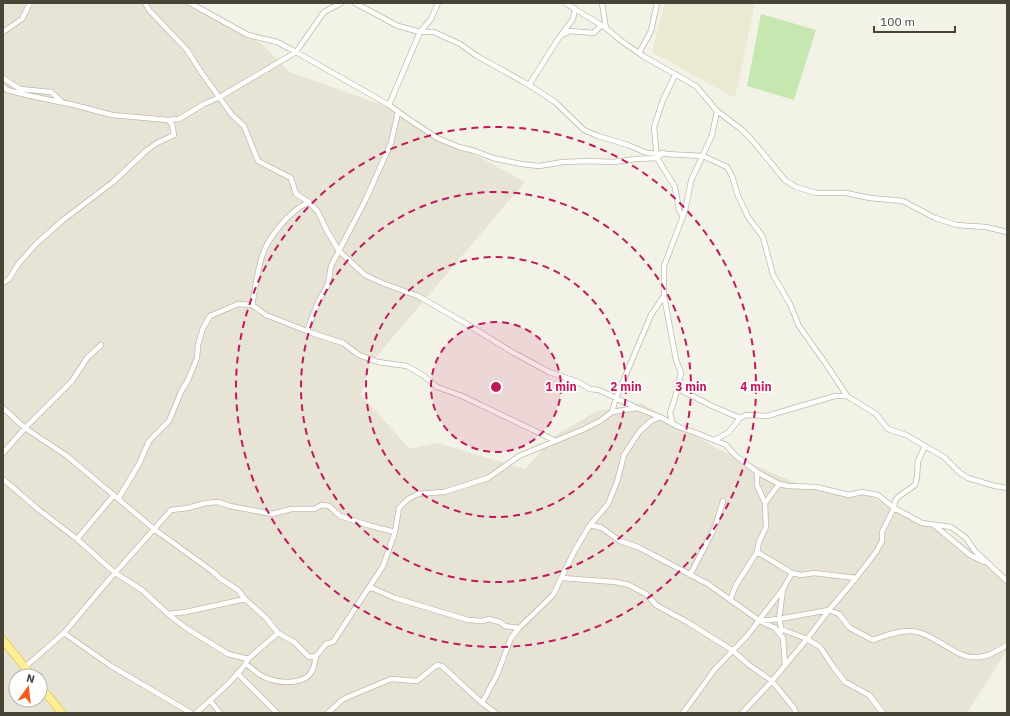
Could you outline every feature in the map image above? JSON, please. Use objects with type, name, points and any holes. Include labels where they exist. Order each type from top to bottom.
[{"type":"main road","points":[[3,640],[25,667]]},
{"type":"main road","points":[[48,696],[62,713]]},
{"type":"street","points":[[3,32],[22,19],[30,3]]},
{"type":"street","points":[[145,3],[187,50],[232,115],[244,126],[258,161],[291,178],[296,194],[309,202],[318,212],[339,251],[364,274],[382,283],[418,296],[549,372],[578,382],[590,389],[599,390],[673,424],[726,445],[735,455],[757,472],[779,484],[788,486],[816,487],[849,495],[862,492],[878,495],[894,508],[922,523],[951,527],[966,538],[975,551],[1007,581]]},
{"type":"street","points":[[190,3],[248,35],[277,42],[296,52],[389,105],[437,138],[459,148],[475,151],[493,158],[539,166],[563,162],[612,162],[657,156],[663,153],[703,156],[727,167],[748,217],[763,237],[773,275],[790,304],[799,326],[847,396],[876,414],[888,429],[906,435],[944,457],[960,474],[968,478],[1007,488]]},
{"type":"street","points":[[3,86],[7,90],[112,115],[168,120],[179,119],[204,104],[220,97],[296,52],[324,12],[341,3]]},
{"type":"street","points":[[355,3],[398,26],[420,32],[434,32],[460,44],[477,56],[529,85],[555,102],[584,130],[657,156]]},
{"type":"street","points":[[389,105],[420,32],[431,20],[438,3]]},
{"type":"street","points":[[565,3],[606,28],[639,53],[696,86],[717,112],[741,129],[752,140],[780,172],[784,180],[796,187],[816,193],[846,193],[870,198],[903,201],[935,218],[957,225],[986,227],[1007,232]]},
{"type":"street","points":[[602,3],[606,28]]},
{"type":"street","points":[[639,53],[652,31],[658,3]]},
{"type":"street","points":[[529,85],[560,36],[573,19],[575,8]]},
{"type":"street","points":[[560,36],[570,31],[594,33],[601,25]]},
{"type":"street","points":[[675,75],[662,100],[654,127],[657,156],[675,187],[679,210],[682,217]]},
{"type":"street","points":[[3,78],[20,89],[51,92],[64,103]]},
{"type":"street","points":[[307,331],[318,302],[328,284],[331,266],[368,194],[391,143],[398,112]]},
{"type":"street","points":[[673,424],[670,413],[681,373],[676,360],[664,296],[664,266],[682,217],[691,181],[712,135],[717,112]]},
{"type":"street","points":[[3,283],[9,279],[19,263],[37,243],[63,220],[113,182],[147,150],[157,143],[174,135],[172,124],[168,120]]},
{"type":"street","points":[[252,305],[261,259],[268,243],[291,213],[300,206],[309,202]]},
{"type":"street","points":[[612,412],[616,398],[651,315],[664,296]]},
{"type":"street","points":[[78,539],[116,497],[139,464],[149,441],[169,421],[197,358],[198,345],[203,328],[210,316],[238,304],[252,305],[266,315],[307,331],[344,343],[359,354],[378,362],[407,366],[424,376],[436,387],[462,396],[554,440]]},
{"type":"street","points":[[3,453],[25,428],[72,381],[87,358],[101,345]]},
{"type":"street","points":[[677,388],[712,406],[740,418]]},
{"type":"street","points":[[714,440],[729,432],[740,418],[746,415],[767,416],[835,396],[847,396]]},
{"type":"street","points":[[3,408],[25,428],[67,456],[154,529],[238,590],[278,632],[294,642],[309,657],[316,656]]},
{"type":"street","points":[[246,664],[264,677],[282,682],[298,682],[308,677],[313,670],[316,656],[326,644],[334,642],[383,566],[395,532],[399,508],[408,499],[418,494],[444,492],[470,482],[501,467],[519,456],[554,440],[582,430],[600,421],[612,412],[637,408]]},
{"type":"street","points":[[482,703],[497,675],[511,638],[519,628],[553,595],[575,550],[590,526],[608,504],[617,482],[624,455],[639,432],[651,421],[660,417]]},
{"type":"street","points":[[742,713],[772,681],[807,639],[876,552],[882,542],[882,532],[894,508],[895,501],[898,496],[915,485],[918,477],[918,461],[925,446]]},
{"type":"street","points":[[730,600],[736,585],[757,552],[759,542],[766,527],[765,504],[758,485],[757,472]]},
{"type":"street","points":[[3,479],[38,510],[78,539],[115,573],[142,590],[186,628],[228,654],[248,659]]},
{"type":"street","points":[[765,504],[779,484]]},
{"type":"street","points":[[690,575],[715,527],[723,501]]},
{"type":"street","points":[[25,667],[64,633],[171,510],[188,508],[206,502],[218,502],[230,506],[272,514],[291,509],[314,509],[322,505],[329,506],[340,516],[395,532]]},
{"type":"street","points":[[932,524],[970,555],[989,565]]},
{"type":"street","points":[[590,526],[602,528],[620,541],[638,547],[708,584],[760,621],[775,628],[783,638]]},
{"type":"street","points":[[757,552],[792,573],[801,575],[814,573],[856,578]]},
{"type":"street","points":[[683,713],[715,669],[760,621],[783,589],[792,573]]},
{"type":"street","points":[[562,578],[616,582],[629,585],[646,594],[656,605],[732,650],[749,665],[772,681],[794,708],[796,713]]},
{"type":"street","points":[[368,589],[372,588],[395,598],[468,620],[482,621],[489,619],[500,622],[505,626],[519,628]]},
{"type":"street","points":[[783,589],[779,619],[783,638],[785,665]]},
{"type":"street","points":[[168,614],[186,612],[245,599]]},
{"type":"street","points":[[760,621],[829,610],[839,614],[850,628],[873,640],[899,632],[911,631],[925,634],[968,658],[987,656],[1007,645]]},
{"type":"street","points":[[781,629],[807,639],[820,647],[845,682],[869,695],[883,713]]},
{"type":"street","points":[[196,713],[238,674],[248,659],[278,632]]},
{"type":"street","points":[[64,633],[111,666],[191,713]]},
{"type":"street","points":[[328,713],[332,708],[348,697],[390,679],[401,681],[417,680],[437,665],[442,666],[482,703],[496,713]]},
{"type":"street","points":[[238,674],[277,713]]},
{"type":"street","points":[[210,700],[220,713]]},
{"type":"street","points":[[332,708],[337,713]]},
{"type":"shaded area","points":[[3,3],[189,3],[262,44],[290,72],[385,106],[525,182],[370,364],[361,395],[410,449],[438,443],[525,469],[554,436],[597,411],[642,403],[716,448],[812,490],[863,493],[953,536],[1007,577],[1007,650],[967,713],[3,713]]},
{"type":"shaded area","points":[[665,3],[755,3],[735,98],[652,52]]},
{"type":"green space","points":[[761,14],[816,30],[794,100],[747,86]]}]
